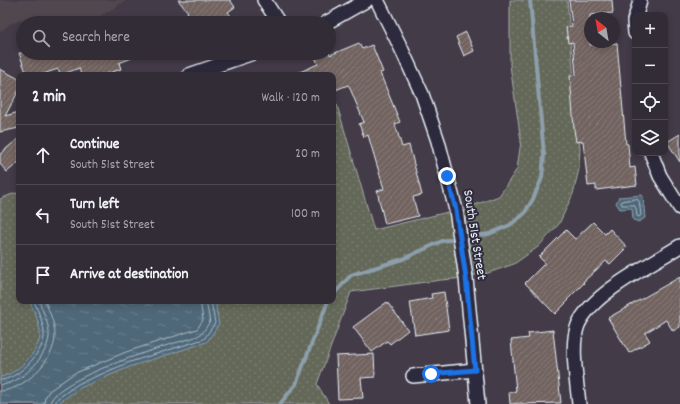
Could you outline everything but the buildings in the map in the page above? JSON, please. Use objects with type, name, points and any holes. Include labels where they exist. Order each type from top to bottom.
[{"type":"street","points":[[264,0],[274,16]]},
{"type":"street","points":[[336,17],[367,0]]},
{"type":"street","name":"South 51st Street","points":[[377,0],[422,94],[438,141],[456,210],[466,278],[478,404]]},
{"type":"street","points":[[636,12],[640,1]]},
{"type":"street","points":[[198,72],[233,60]]},
{"type":"street","points":[[652,156],[660,176],[680,208]]},
{"type":"street","points":[[579,404],[574,349],[578,326],[590,306],[612,288],[680,246]]},
{"type":"street","points":[[413,376],[475,370]]},
{"type":"shaded area","points":[[0,0],[127,0],[101,16],[16,16],[16,22],[10,24],[0,32]]},
{"type":"green space","points":[[510,0],[567,0],[580,148],[579,169],[573,194],[559,224],[538,247],[514,264],[485,274],[486,272],[472,276],[461,210],[499,196],[517,169],[521,141],[510,65]]},
{"type":"green space","points":[[336,106],[374,230],[456,210],[466,278],[351,292],[317,384],[329,404],[0,404],[0,199],[16,193],[16,304],[336,304]]},
{"type":"water","points":[[642,195],[645,218],[639,222],[633,220],[632,208],[620,209],[616,203],[619,197]]},
{"type":"water","points":[[30,304],[216,304],[219,324],[207,342],[132,366],[80,388],[57,404],[0,404],[0,377],[13,372],[25,362],[31,356],[38,343],[40,332],[37,318]]},
{"type":"waterway","points":[[336,292],[351,275],[403,259],[442,241],[489,234],[510,225],[524,214],[533,199],[542,178],[544,155],[530,0]]},
{"type":"waterway","points":[[280,404],[296,384],[327,304]]},
{"type":"route","points":[[431,374],[475,370],[466,278],[456,210],[447,176]]}]
